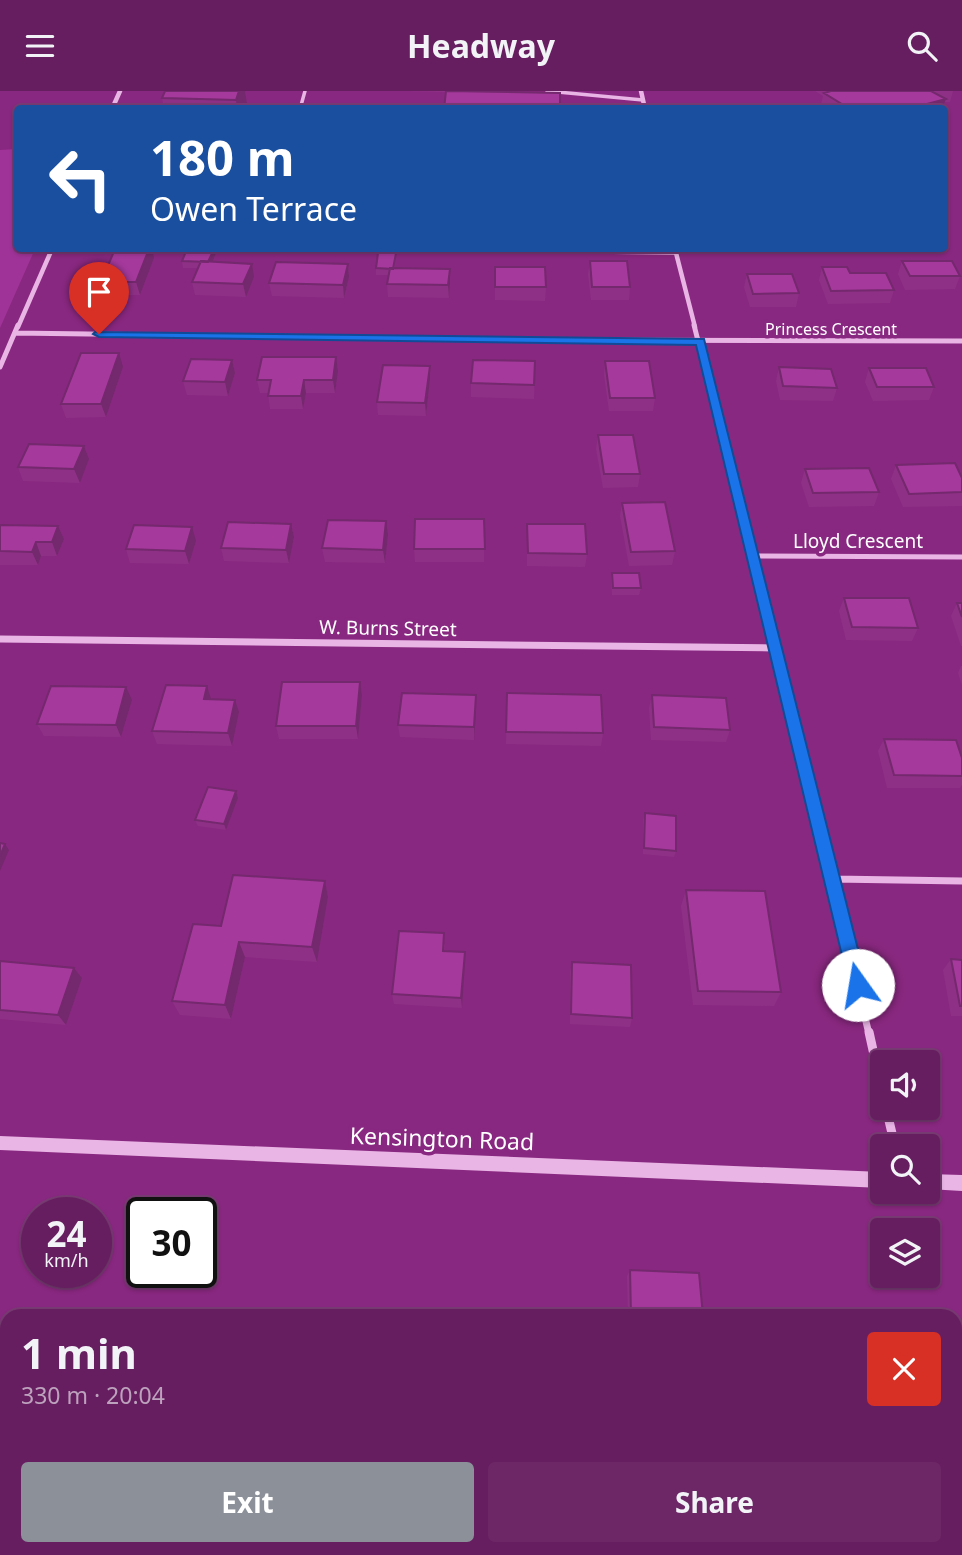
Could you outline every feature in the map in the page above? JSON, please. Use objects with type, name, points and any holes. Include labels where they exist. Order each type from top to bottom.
[{"type":"street","points":[[641,91],[644,105]]},
{"type":"street","points":[[0,367],[51,252]]},
{"type":"street","points":[[676,252],[834,879],[873,1050]]},
{"type":"street","name":"Princess Crescent","points":[[15,333],[701,342],[962,341]]},
{"type":"street","name":"Lloyd Crescent","points":[[753,557],[962,557]]},
{"type":"street","name":"W. Burns Street","points":[[0,639],[775,648]]},
{"type":"street","points":[[834,879],[962,881]]},
{"type":"street","name":"Kensington Road","points":[[0,1143],[870,1179]]},
{"type":"street","points":[[940,1182],[962,1183]]},
{"type":"lane","points":[[547,91],[643,100]]},
{"type":"shaded area","points":[[14,149],[14,252],[34,252],[0,328],[0,150]]},
{"type":"building","points":[[165,91],[239,91],[236,100],[162,98]]},
{"type":"building","points":[[446,91],[560,93],[560,105],[444,105]]},
{"type":"building","points":[[931,91],[946,99],[923,105],[844,105],[824,93]]},
{"type":"building","points":[[114,252],[148,252],[136,282],[101,282]]},
{"type":"building","points":[[186,252],[213,252],[208,262],[182,261]]},
{"type":"building","points":[[378,253],[396,253],[393,269],[376,268]]},
{"type":"building","points":[[201,261],[252,264],[243,284],[192,282]]},
{"type":"building","points":[[590,261],[627,261],[630,287],[592,287]]},
{"type":"building","points":[[902,261],[952,261],[960,276],[910,276]]},
{"type":"building","points":[[276,262],[348,264],[343,285],[269,283]]},
{"type":"building","points":[[495,267],[545,267],[546,287],[495,287]]},
{"type":"building","points":[[822,267],[847,267],[850,273],[886,273],[894,290],[831,291]]},
{"type":"building","points":[[390,268],[450,269],[448,285],[387,284]]},
{"type":"building","points":[[747,274],[792,274],[799,293],[753,294]]},
{"type":"building","points":[[81,353],[119,353],[101,404],[61,404]]},
{"type":"building","points":[[262,357],[336,357],[333,380],[304,380],[301,396],[268,396],[271,380],[257,380]]},
{"type":"building","points":[[191,359],[232,360],[225,382],[183,381]]},
{"type":"building","points":[[473,360],[535,361],[534,385],[471,383]]},
{"type":"building","points":[[605,361],[649,361],[655,398],[610,398]]},
{"type":"building","points":[[383,365],[430,366],[425,403],[377,402]]},
{"type":"building","points":[[779,367],[831,369],[837,388],[783,386]]},
{"type":"building","points":[[869,368],[926,368],[934,387],[877,387]]},
{"type":"building","points":[[598,435],[633,435],[640,474],[604,474]]},
{"type":"building","points":[[29,444],[84,446],[74,469],[18,467]]},
{"type":"building","points":[[955,463],[962,478],[962,492],[909,494],[896,465]]},
{"type":"building","points":[[869,468],[879,492],[813,493],[805,469]]},
{"type":"building","points":[[665,502],[675,551],[631,552],[622,503]]},
{"type":"building","points":[[415,519],[484,519],[485,549],[414,549]]},
{"type":"building","points":[[328,520],[386,521],[383,550],[322,548]]},
{"type":"building","points":[[228,522],[291,524],[286,550],[221,548]]},
{"type":"building","points":[[527,524],[585,524],[587,554],[528,553]]},
{"type":"building","points":[[0,525],[58,526],[52,542],[36,542],[32,552],[0,551]]},
{"type":"building","points":[[134,525],[192,527],[185,551],[126,549]]},
{"type":"building","points":[[612,573],[639,573],[641,588],[613,588]]},
{"type":"building","points":[[844,598],[909,598],[918,628],[852,627]]},
{"type":"building","points":[[957,603],[962,603],[962,617]]},
{"type":"building","points":[[282,682],[360,682],[356,726],[276,726]]},
{"type":"building","points":[[166,685],[207,686],[204,699],[235,700],[228,733],[152,731]]},
{"type":"building","points":[[51,686],[126,687],[116,725],[37,724]]},
{"type":"building","points":[[402,693],[476,695],[474,727],[398,725]]},
{"type":"building","points":[[507,693],[601,695],[603,733],[506,732]]},
{"type":"building","points":[[652,695],[726,698],[730,730],[654,727]]},
{"type":"building","points":[[884,739],[956,740],[962,758],[962,776],[894,775]]},
{"type":"building","points":[[208,787],[236,791],[224,824],[195,820]]},
{"type":"building","points":[[645,813],[676,816],[676,851],[644,848]]},
{"type":"building","points":[[0,843],[5,844],[0,856]]},
{"type":"building","points":[[233,875],[325,881],[312,947],[239,942],[225,1005],[172,1001],[193,924],[221,926]]},
{"type":"building","points":[[686,890],[765,891],[781,992],[698,991]]},
{"type":"building","points":[[399,931],[444,933],[443,951],[465,952],[461,998],[392,994]]},
{"type":"building","points":[[951,959],[962,960],[962,1006],[960,1006]]},
{"type":"building","points":[[0,961],[74,968],[58,1015],[0,1010]]},
{"type":"building","points":[[572,962],[631,965],[632,1018],[571,1014]]},
{"type":"building","points":[[630,1270],[699,1273],[702,1309],[631,1309]]},
{"type":"route","points":[[99,334],[701,342],[858,985]]}]
